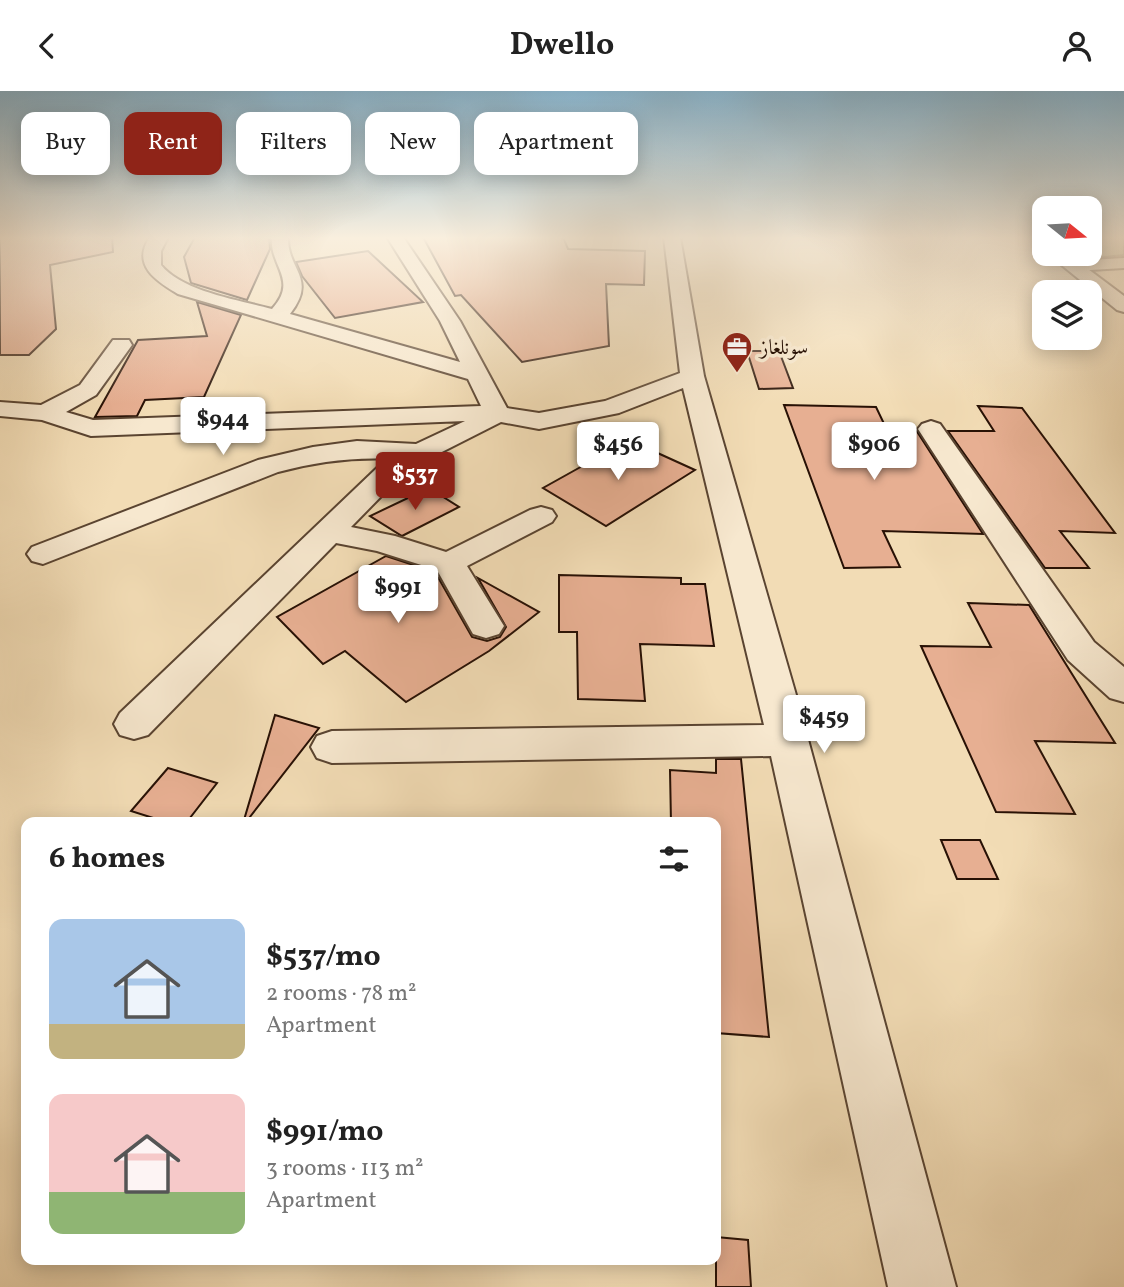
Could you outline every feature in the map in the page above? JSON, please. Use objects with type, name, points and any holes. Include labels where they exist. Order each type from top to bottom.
[{"type":"street","points":[[194,293],[480,375]]},
{"type":"street","points":[[275,318],[292,300],[293,293]]},
{"type":"street","points":[[432,293],[480,375],[498,414]]},
{"type":"street","points":[[680,293],[692,376],[788,740],[922,1287]]},
{"type":"street","points":[[1107,293],[1124,306]]},
{"type":"street","points":[[45,413],[88,390],[121,345]]},
{"type":"street","points":[[0,409],[45,413],[91,428],[466,413],[498,414],[539,421],[610,408],[692,376]]},
{"type":"street","points":[[134,724],[387,474],[420,452],[498,414]]},
{"type":"street","points":[[931,429],[1081,651],[1124,688]]},
{"type":"street","points":[[43,554],[268,466],[313,455],[357,449],[420,452]]},
{"type":"street","points":[[449,563],[541,516]]},
{"type":"street","points":[[329,532],[384,543],[449,563],[486,626]]},
{"type":"street","points":[[332,747],[788,740]]},
{"type":"building","points":[[0,293],[53,293],[56,329],[29,355],[0,355]]},
{"type":"building","points":[[223,293],[250,293],[247,300]]},
{"type":"building","points":[[315,293],[413,293],[423,302],[335,318]]},
{"type":"building","points":[[453,293],[606,293],[609,346],[522,362],[461,295],[455,296]]},
{"type":"building","points":[[197,302],[241,315],[204,397],[145,400],[137,416],[95,417],[138,340],[207,336]]},
{"type":"building","points":[[747,351],[779,351],[793,388],[759,389]]},
{"type":"building","points":[[784,405],[876,407],[887,430],[916,430],[983,534],[883,531],[900,567],[844,568]]},
{"type":"building","points":[[978,406],[1022,408],[1115,533],[1060,531],[1089,568],[1045,568],[948,431],[994,431]]},
{"type":"building","points":[[629,440],[695,470],[606,526],[543,488]]},
{"type":"building","points":[[429,488],[459,507],[402,536],[370,516]]},
{"type":"building","points":[[386,556],[435,572],[472,637],[487,641],[500,637],[506,627],[478,578],[539,612],[489,651],[406,702],[345,651],[323,664],[277,617]]},
{"type":"building","points":[[559,575],[681,578],[681,584],[705,584],[714,646],[640,644],[645,701],[578,699],[577,632],[559,632]]},
{"type":"building","points":[[968,603],[1029,605],[1115,743],[1035,741],[1075,814],[996,812],[921,646],[991,647]]},
{"type":"building","points":[[275,715],[319,728],[250,817],[245,817]]},
{"type":"building","points":[[716,759],[741,759],[769,1037],[721,1033],[721,817],[671,817],[670,770],[716,773]]},
{"type":"building","points":[[168,768],[217,783],[191,817],[150,817],[131,811]]},
{"type":"building","points":[[941,840],[980,840],[998,879],[957,879]]},
{"type":"building","points":[[721,1237],[748,1240],[751,1287],[716,1287],[716,1265],[721,1265]]},
{"type":"place","name":"سونلغاز","points":[[737,374]]}]
